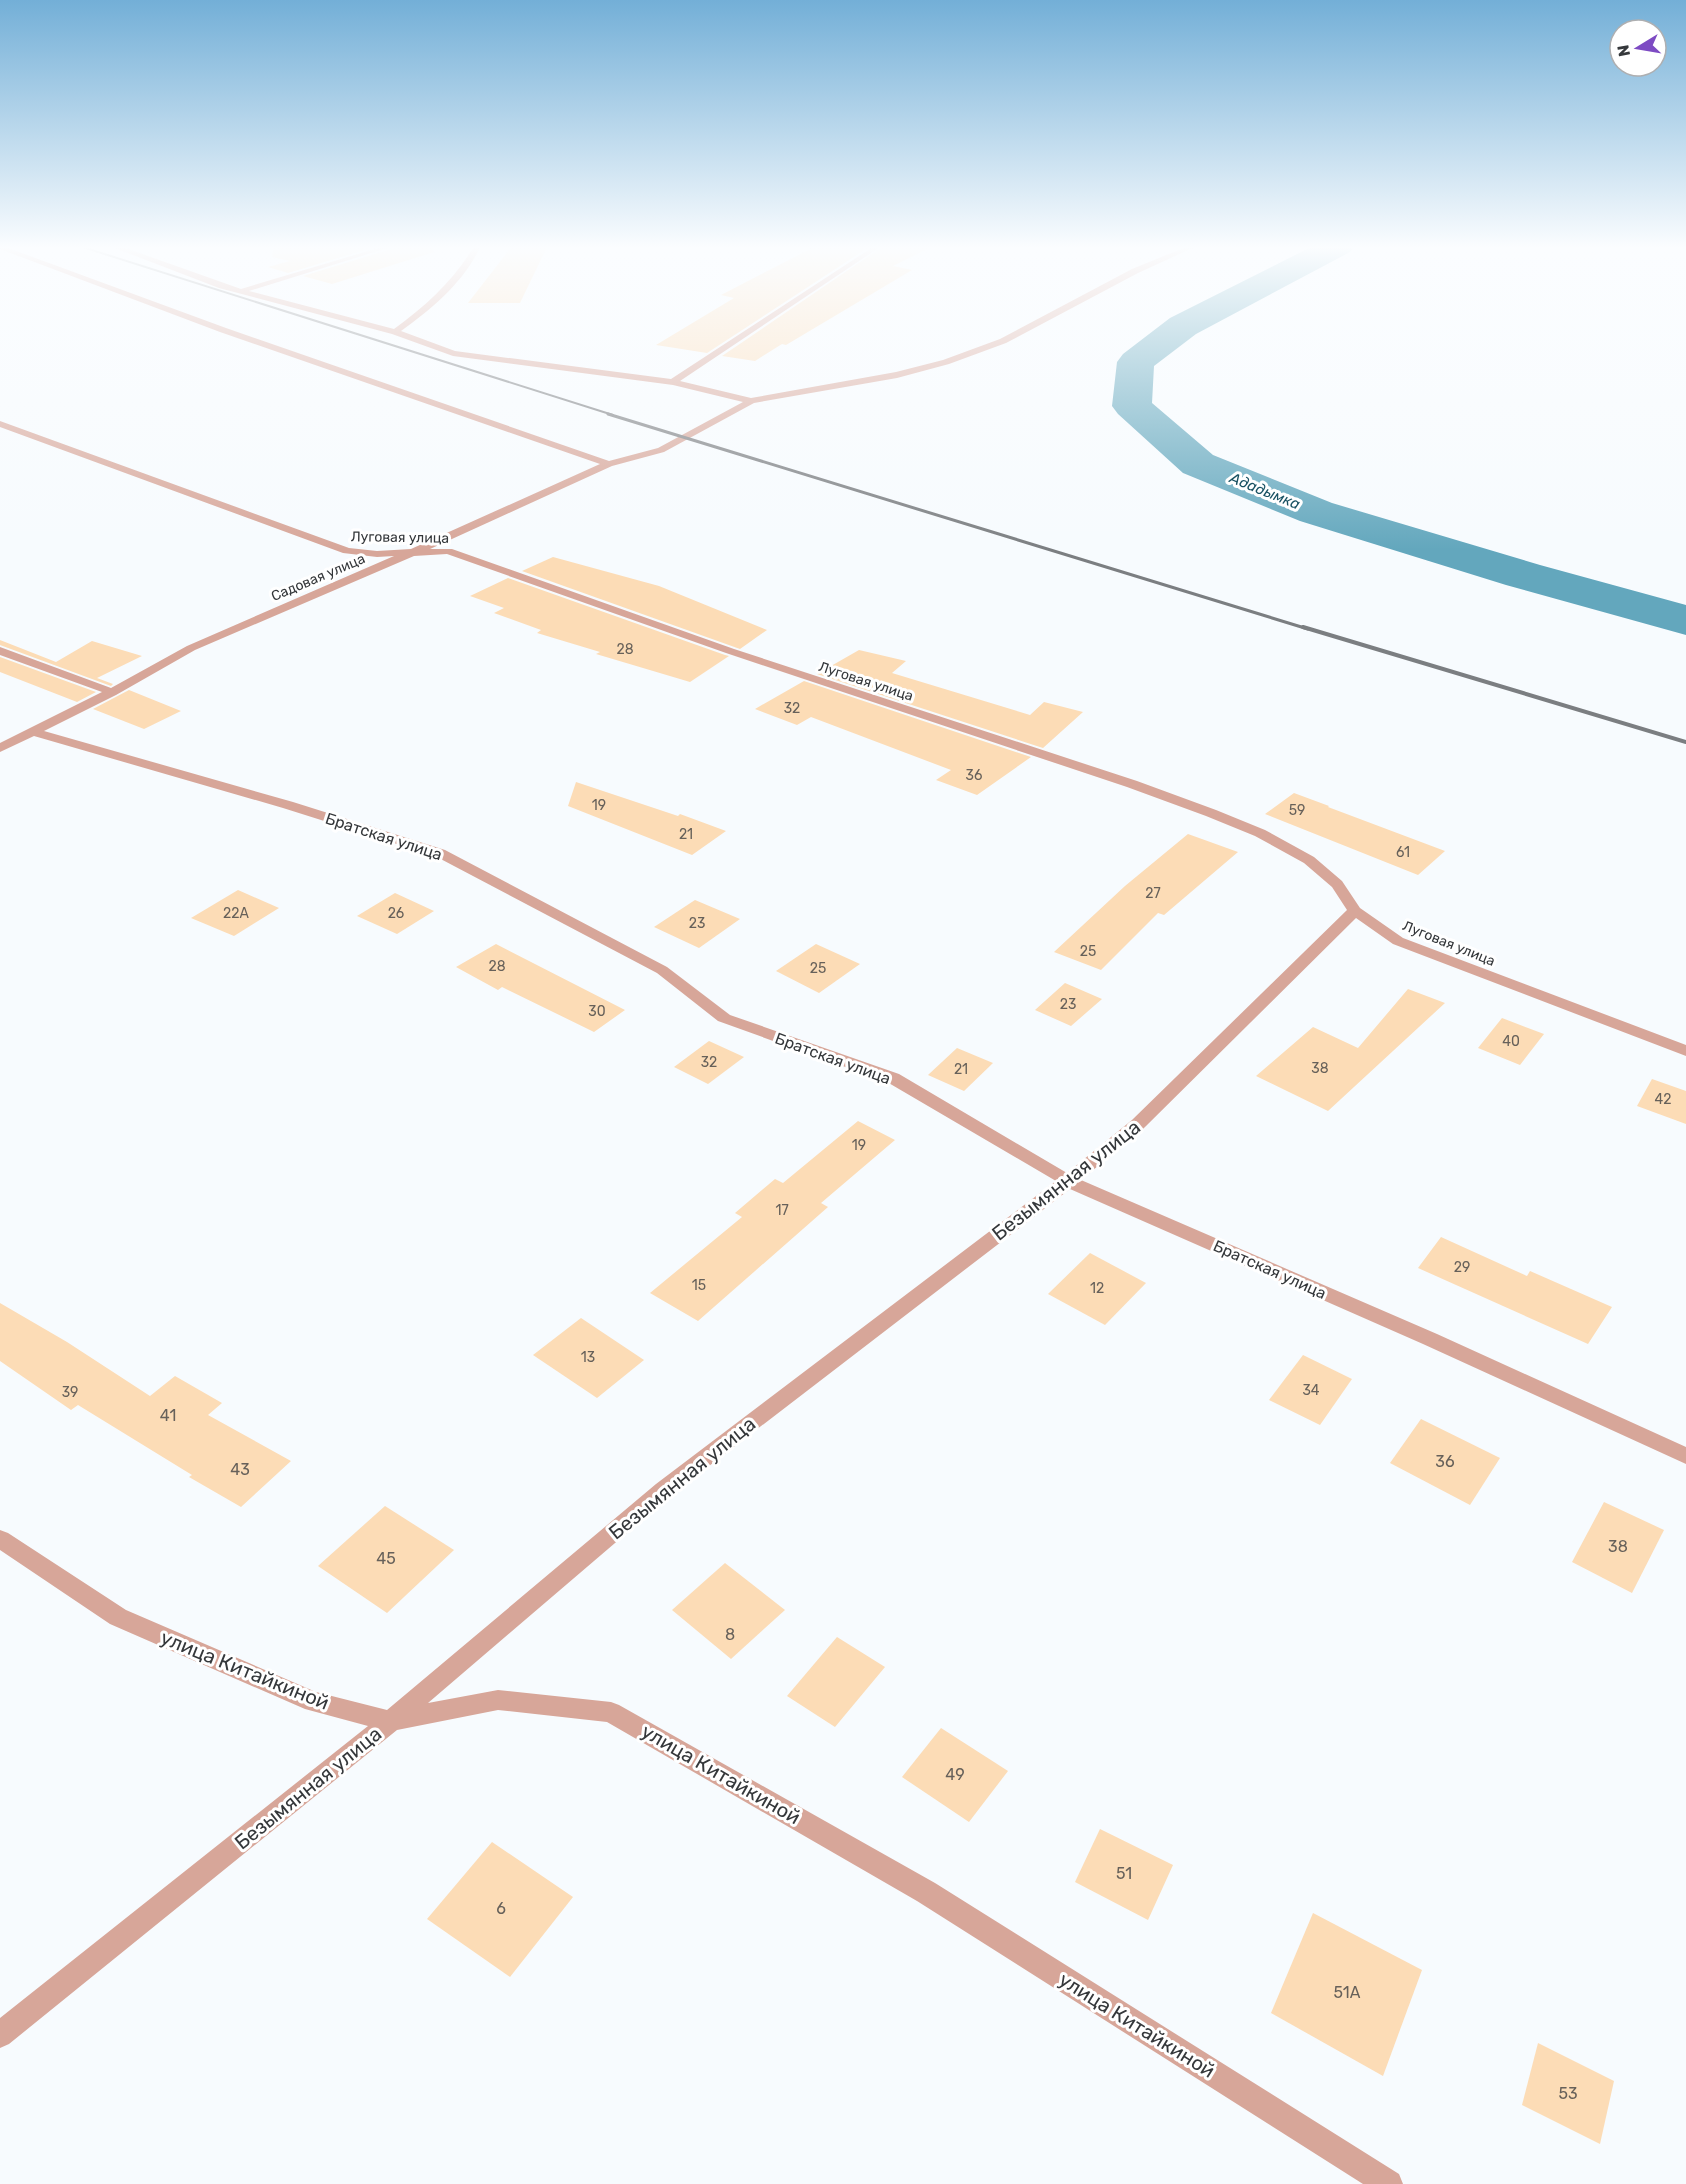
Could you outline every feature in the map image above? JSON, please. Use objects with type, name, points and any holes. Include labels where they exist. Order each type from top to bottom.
[{"type":"street","points":[[272,347],[609,464]]},
{"type":"street","points":[[436,347],[453,353],[510,363],[673,381],[751,401],[897,375],[946,362],[987,347]]},
{"type":"street","points":[[673,381],[725,347]]},
{"type":"street","name":"Садовая улица","points":[[0,748],[112,692],[191,648],[416,551],[609,464],[661,450],[751,401]]},
{"type":"street","name":"Луговая улица","points":[[1,425],[347,551],[376,554],[448,551],[730,651],[1132,784],[1211,813],[1260,833],[1309,860],[1337,884],[1355,911],[1398,941],[1686,1052]]},
{"type":"street","points":[[0,651],[112,692]]},
{"type":"street","name":"Братская улица","points":[[33,732],[288,805],[440,854],[662,970],[724,1018],[893,1078],[1068,1181],[1430,1339],[1686,1456]]},
{"type":"street","name":"Безымянная улица","points":[[0,2035],[391,1721],[663,1490],[1068,1181],[1138,1124],[1355,911]]},
{"type":"street","name":"улица Китайкиной","points":[[0,1539],[118,1617],[313,1702],[391,1721],[498,1700],[611,1712],[927,1892],[1389,2184]]},
{"type":"building","points":[[668,347],[716,347],[707,353]]},
{"type":"building","points":[[735,347],[777,347],[755,361],[722,356]]},
{"type":"building","points":[[553,557],[659,586],[767,630],[740,649],[522,571]]},
{"type":"building","points":[[508,578],[729,656],[690,682],[596,654],[600,652],[537,633],[541,630],[494,613],[504,608],[470,596]]},
{"type":"building","points":[[0,640],[56,662],[92,641],[142,656],[97,678],[113,684],[111,686],[0,645]]},
{"type":"building","points":[[859,650],[906,661],[892,673],[1030,715],[1044,702],[1083,712],[1043,748],[817,674]]},
{"type":"building","points":[[0,657],[96,692],[77,702],[0,672]]},
{"type":"building","points":[[804,681],[1031,757],[977,795],[936,780],[951,770],[811,717],[797,725],[755,709]]},
{"type":"building","points":[[129,690],[181,711],[144,729],[93,709]]},
{"type":"building","points":[[576,782],[678,816],[680,814],[726,831],[692,855],[568,806]]},
{"type":"building","points":[[1294,793],[1445,851],[1418,875],[1265,814]]},
{"type":"building","points":[[1188,834],[1238,852],[1164,915],[1158,913],[1101,970],[1054,952],[1125,886]]},
{"type":"building","points":[[238,890],[279,908],[234,936],[191,918]]},
{"type":"building","points":[[395,893],[434,911],[397,934],[357,916]]},
{"type":"building","points":[[695,900],[740,919],[699,948],[654,927]]},
{"type":"building","points":[[496,944],[625,1010],[594,1032],[502,987],[498,990],[456,967]]},
{"type":"building","points":[[816,944],[860,964],[819,993],[776,971]]},
{"type":"building","points":[[1065,983],[1102,999],[1071,1026],[1035,1010]]},
{"type":"building","points":[[1408,989],[1445,1003],[1328,1111],[1256,1076],[1313,1027],[1358,1048]]},
{"type":"building","points":[[1502,1018],[1544,1034],[1520,1065],[1478,1048]]},
{"type":"building","points":[[709,1041],[744,1057],[708,1084],[674,1067]]},
{"type":"building","points":[[957,1048],[993,1063],[964,1091],[928,1075]]},
{"type":"building","points":[[1652,1079],[1686,1091],[1686,1124],[1637,1106]]},
{"type":"building","points":[[858,1121],[895,1140],[821,1203],[828,1207],[698,1321],[650,1293],[742,1217],[735,1213],[775,1179],[783,1183]]},
{"type":"building","points":[[1441,1237],[1527,1276],[1530,1271],[1612,1307],[1588,1344],[1418,1268]]},
{"type":"building","points":[[1090,1253],[1146,1283],[1105,1325],[1048,1294]]},
{"type":"building","points":[[0,1303],[67,1342],[150,1396],[175,1376],[222,1403],[208,1415],[291,1461],[241,1507],[189,1477],[192,1475],[78,1405],[71,1410],[0,1361]]},
{"type":"building","points":[[581,1318],[644,1360],[597,1398],[533,1355]]},
{"type":"building","points":[[1303,1355],[1352,1379],[1320,1425],[1269,1400]]},
{"type":"building","points":[[1421,1419],[1500,1458],[1470,1505],[1390,1463]]},
{"type":"building","points":[[1604,1502],[1664,1530],[1632,1593],[1572,1562]]},
{"type":"building","points":[[385,1506],[454,1550],[387,1613],[318,1566]]},
{"type":"building","points":[[725,1563],[785,1610],[731,1659],[672,1610]]},
{"type":"building","points":[[837,1637],[885,1667],[835,1727],[787,1696]]},
{"type":"building","points":[[941,1728],[1008,1771],[969,1822],[902,1777]]},
{"type":"building","points":[[1100,1829],[1173,1865],[1148,1920],[1075,1882]]},
{"type":"building","points":[[492,1842],[573,1897],[510,1977],[427,1919]]},
{"type":"building","points":[[1313,1913],[1422,1970],[1383,2076],[1271,2013]]},
{"type":"building","points":[[1538,2043],[1614,2081],[1600,2144],[1522,2105]]},
{"type":"waterway","name":"Ададымка","points":[[1156,347],[1136,362],[1132,406],[1198,464],[1316,512],[1523,575],[1686,620]]},
{"type":"railway","points":[[398,347],[613,415]]},
{"type":"railway","points":[[608,414],[1308,629]]},
{"type":"railway","points":[[1303,627],[1686,742]]}]
